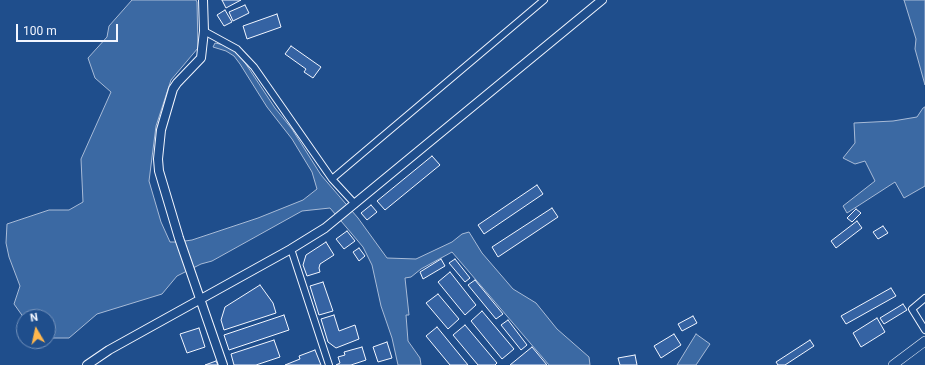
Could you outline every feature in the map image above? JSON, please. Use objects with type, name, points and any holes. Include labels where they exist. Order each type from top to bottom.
[{"type":"main road","points":[[893,365],[925,341]]},
{"type":"street","points":[[203,0],[204,31],[201,58],[173,89],[161,130],[158,159],[159,171],[179,238],[223,365]]},
{"type":"street","points":[[332,179],[544,0]]},
{"type":"street","points":[[87,365],[109,350],[291,249],[334,221],[602,0]]},
{"type":"street","points":[[204,31],[237,49],[254,67],[332,179],[355,204]]},
{"type":"street","points":[[291,249],[329,365]]},
{"type":"street","points":[[925,298],[912,309],[925,330]]},
{"type":"water","points":[[132,0],[196,0],[197,2],[198,48],[171,80],[156,126],[149,181],[161,222],[170,242],[192,240],[258,218],[303,200],[317,189],[312,172],[292,139],[267,107],[240,64],[234,56],[226,51],[213,47],[215,43],[230,46],[238,52],[275,108],[292,129],[321,175],[358,218],[387,258],[416,259],[452,242],[462,234],[469,232],[482,253],[513,289],[536,303],[557,329],[589,357],[590,365],[549,365],[452,252],[421,269],[411,277],[405,278],[409,315],[406,315],[408,341],[420,358],[421,365],[398,365],[392,338],[381,306],[372,265],[363,247],[330,208],[302,211],[212,261],[201,264],[177,276],[162,294],[97,314],[69,338],[56,338],[56,309],[18,309],[14,304],[20,286],[9,257],[6,243],[7,224],[49,210],[69,210],[83,202],[81,159],[111,92],[95,78],[88,58],[107,37],[109,26]]},
{"type":"water","points":[[904,0],[925,0],[925,85],[915,49],[916,39]]},
{"type":"water","points":[[925,107],[925,186],[904,198],[895,182],[847,213],[843,206],[875,181],[865,161],[855,164],[843,158],[855,143],[854,123],[893,121],[917,117]]},
{"type":"water","points":[[696,334],[710,344],[696,365],[677,365]]},
{"type":"building","points":[[222,0],[241,0],[226,8]]},
{"type":"building","points":[[245,5],[249,13],[233,21],[229,12]]},
{"type":"building","points":[[225,10],[232,22],[224,26],[217,15]]},
{"type":"building","points":[[277,14],[281,27],[247,39],[243,26]]},
{"type":"building","points":[[291,46],[321,67],[313,78],[304,72],[306,69],[285,54]]},
{"type":"building","points":[[432,156],[440,165],[385,210],[377,201]]},
{"type":"building","points":[[537,185],[543,194],[484,234],[478,225]]},
{"type":"building","points":[[371,205],[377,212],[367,220],[361,213]]},
{"type":"building","points":[[552,208],[558,217],[498,257],[492,247]]},
{"type":"building","points":[[856,209],[861,213],[852,222],[847,218]]},
{"type":"building","points":[[857,221],[862,228],[836,248],[831,241]]},
{"type":"building","points":[[883,226],[888,233],[878,239],[873,232]]},
{"type":"building","points":[[347,231],[355,241],[344,249],[336,239]]},
{"type":"building","points":[[326,242],[334,255],[320,264],[320,272],[307,276],[303,265],[306,255]]},
{"type":"building","points":[[359,248],[365,256],[359,261],[353,252]]},
{"type":"building","points":[[441,259],[445,266],[423,279],[420,272]]},
{"type":"building","points":[[455,259],[470,278],[465,282],[449,263]]},
{"type":"building","points":[[450,272],[476,305],[465,315],[438,282]]},
{"type":"building","points":[[475,280],[503,314],[496,319],[468,285]]},
{"type":"building","points":[[323,282],[333,311],[319,315],[310,286]]},
{"type":"building","points":[[260,285],[273,303],[276,313],[224,330],[221,320],[225,307]]},
{"type":"building","points":[[891,288],[896,296],[846,324],[841,316]]},
{"type":"building","points":[[438,294],[459,319],[448,329],[426,303]]},
{"type":"building","points":[[903,304],[907,310],[884,324],[880,318]]},
{"type":"building","points":[[482,311],[514,349],[502,359],[471,321]]},
{"type":"building","points":[[284,315],[289,330],[229,350],[224,335]]},
{"type":"building","points":[[334,315],[339,331],[355,325],[359,339],[336,348],[328,342],[321,319]]},
{"type":"building","points":[[693,316],[697,323],[682,331],[678,324]]},
{"type":"building","points":[[877,318],[885,332],[861,347],[853,333]]},
{"type":"building","points":[[508,320],[527,345],[521,350],[501,325]]},
{"type":"building","points":[[465,325],[497,363],[495,365],[478,365],[453,335]]},
{"type":"building","points":[[437,327],[468,365],[450,365],[426,336]]},
{"type":"building","points":[[199,328],[205,347],[187,353],[180,334]]},
{"type":"building","points":[[674,334],[681,345],[661,358],[654,346]]},
{"type":"building","points":[[274,340],[280,357],[256,365],[234,365],[231,354]]},
{"type":"building","points":[[810,340],[814,346],[785,365],[778,365],[776,362]]},
{"type":"building","points":[[387,342],[392,358],[378,362],[373,347]]},
{"type":"building","points":[[362,347],[366,360],[351,365],[336,365],[340,363],[338,357],[345,355],[344,352]]},
{"type":"building","points":[[532,347],[547,365],[510,365]]},
{"type":"building","points":[[315,350],[321,365],[285,365],[300,359],[299,356]]},
{"type":"building","points":[[635,355],[637,365],[620,365],[618,358]]},
{"type":"building","points":[[216,361],[218,365],[205,365]]}]
